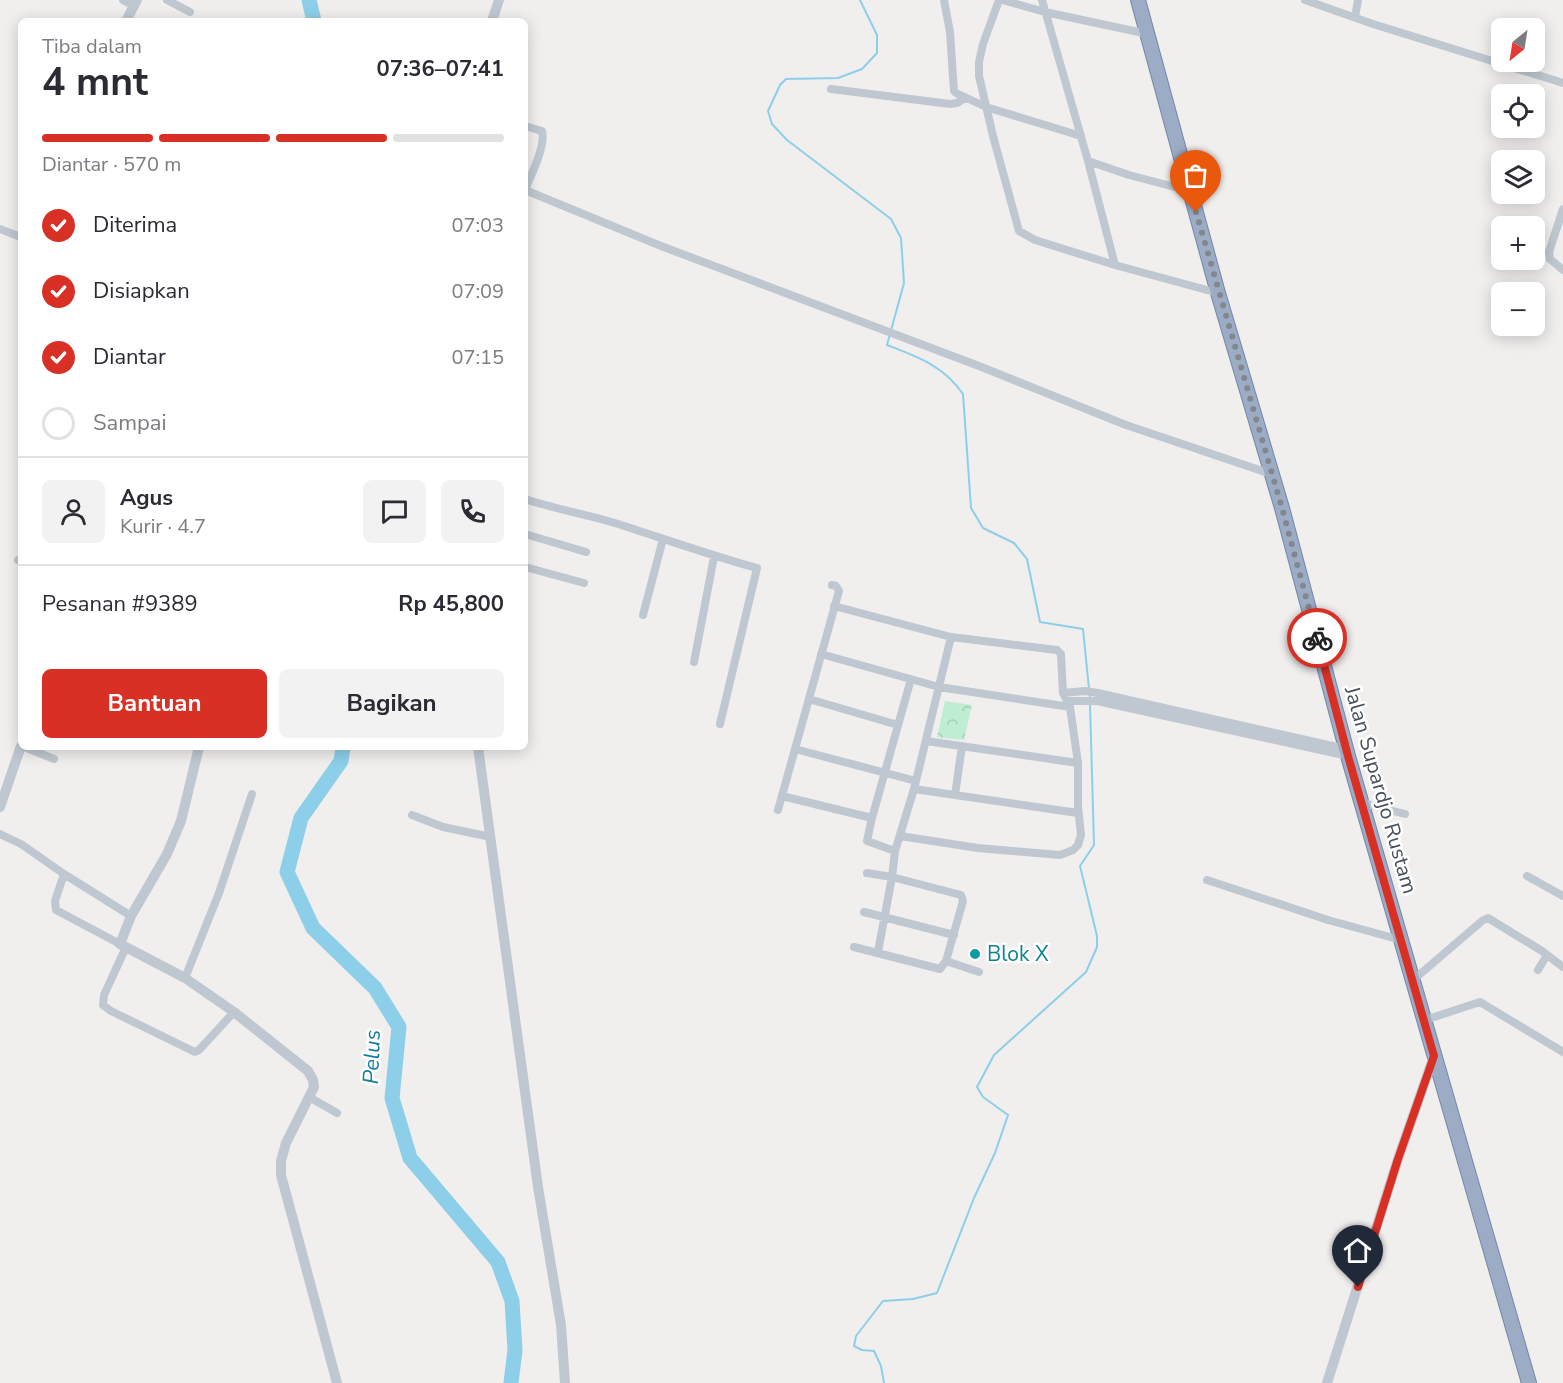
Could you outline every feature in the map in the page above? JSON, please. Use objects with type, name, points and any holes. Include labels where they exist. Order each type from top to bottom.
[{"type":"highway","name":"Jalan Supardjo Rustam","points":[[1138,0],[1347,752],[1529,1383]]},
{"type":"street","points":[[123,0],[135,3],[128,18]]},
{"type":"street","points":[[167,0],[190,12]]},
{"type":"street","points":[[493,18],[499,0]]},
{"type":"street","points":[[944,0],[950,32],[954,91],[986,107],[1081,136]]},
{"type":"street","points":[[1148,34],[1000,0],[983,44],[979,76],[1019,231],[1035,240],[1115,265],[1218,293]]},
{"type":"street","points":[[1041,0],[1088,161],[1115,265]]},
{"type":"street","points":[[1305,0],[1563,83]]},
{"type":"street","points":[[1355,17],[1358,0]]},
{"type":"street","points":[[831,89],[950,104],[965,98]]},
{"type":"street","points":[[528,127],[543,132],[528,182]]},
{"type":"street","points":[[1088,161],[1190,191]]},
{"type":"street","points":[[528,191],[660,246],[979,366],[1126,425],[1271,474]]},
{"type":"street","points":[[1563,209],[1549,252],[1550,259],[1563,270]]},
{"type":"street","points":[[0,229],[18,236]]},
{"type":"street","points":[[528,500],[554,509],[611,522],[757,568],[720,724]]},
{"type":"street","points":[[528,535],[586,552]]},
{"type":"street","points":[[643,615],[663,539]]},
{"type":"street","points":[[694,662],[714,556]]},
{"type":"street","points":[[528,568],[584,583]]},
{"type":"street","points":[[778,810],[839,591],[836,586],[832,585]]},
{"type":"street","points":[[834,606],[951,637],[1058,650],[1062,656],[1063,693],[1068,704],[1078,763],[1078,813],[1081,835],[1078,845],[1073,850],[1060,855],[978,848],[900,836]]},
{"type":"street","points":[[878,952],[895,851],[915,785],[951,637]]},
{"type":"street","points":[[821,654],[939,687],[1068,704],[1085,696]]},
{"type":"street","points":[[895,851],[867,841],[911,679]]},
{"type":"street","points":[[1063,693],[1097,697],[1347,752]]},
{"type":"street","points":[[809,699],[898,725]]},
{"type":"street","points":[[926,741],[1078,763]]},
{"type":"street","points":[[956,795],[962,746]]},
{"type":"street","points":[[795,748],[886,774],[915,785],[956,795],[1078,813]]},
{"type":"street","points":[[0,807],[21,750]]},
{"type":"street","points":[[33,750],[54,759]]},
{"type":"street","points":[[198,750],[181,821],[168,854],[131,916],[123,945],[104,995],[103,1005],[195,1052],[234,1012]]},
{"type":"street","points":[[478,750],[538,1187],[561,1325],[565,1383]]},
{"type":"street","points":[[184,978],[219,893],[252,794]]},
{"type":"street","points":[[783,796],[872,818]]},
{"type":"street","points":[[1361,800],[1370,805],[1405,814]]},
{"type":"street","points":[[412,814],[443,827],[491,837]]},
{"type":"street","points":[[0,834],[21,844],[131,916]]},
{"type":"street","points":[[854,947],[937,969],[942,967],[954,935],[963,897],[892,877],[867,873]]},
{"type":"street","points":[[64,874],[55,901],[56,910],[184,978],[234,1012],[308,1071],[314,1084],[286,1143],[281,1161],[281,1175],[337,1383]]},
{"type":"street","points":[[1527,876],[1563,896]]},
{"type":"street","points":[[1207,880],[1328,920],[1401,939]]},
{"type":"street","points":[[864,912],[954,935]]},
{"type":"street","points":[[1412,981],[1485,918],[1492,919],[1563,967]]},
{"type":"street","points":[[1538,970],[1546,955]]},
{"type":"street","points":[[946,961],[979,972]]},
{"type":"street","points":[[1425,1020],[1480,1002],[1563,1052]]},
{"type":"street","points":[[1327,1383],[1398,1159],[1434,1056]]},
{"type":"street","points":[[309,1097],[337,1113]]},
{"type":"green space","points":[[945,701],[972,705],[964,740],[937,737]]},
{"type":"waterway","name":"Pelus","points":[[309,0],[313,18]]},
{"type":"waterway","points":[[860,0],[877,35],[877,53],[862,69],[838,78],[786,79],[780,85],[768,111],[772,124],[787,140],[891,219],[901,238],[904,283],[887,345],[920,358],[939,369],[956,384],[963,394],[971,508],[983,528],[1014,543],[1027,559],[1040,622],[1083,629],[1090,699]]},
{"type":"waterway","points":[[884,1383],[881,1366],[874,1351],[862,1350],[854,1346],[856,1336],[883,1301],[913,1299],[937,1293],[974,1198],[995,1153],[1008,1115],[983,1097],[977,1087],[994,1055],[1086,972],[1097,947],[1097,936],[1080,866],[1094,845],[1090,704]]},
{"type":"waterway","name":"Pelus","points":[[343,750],[341,761],[301,818],[287,872],[313,928],[375,988],[399,1027],[392,1098],[410,1158],[498,1262],[512,1301],[515,1350],[511,1383]]},
{"type":"way so far","points":[[1196,212],[1282,508],[1317,638]]},
{"type":"place","name":"Blok X","points":[[975,954]]},
{"type":"route","points":[[1317,638],[1348,756],[1434,1056],[1398,1159],[1358,1287]]}]
